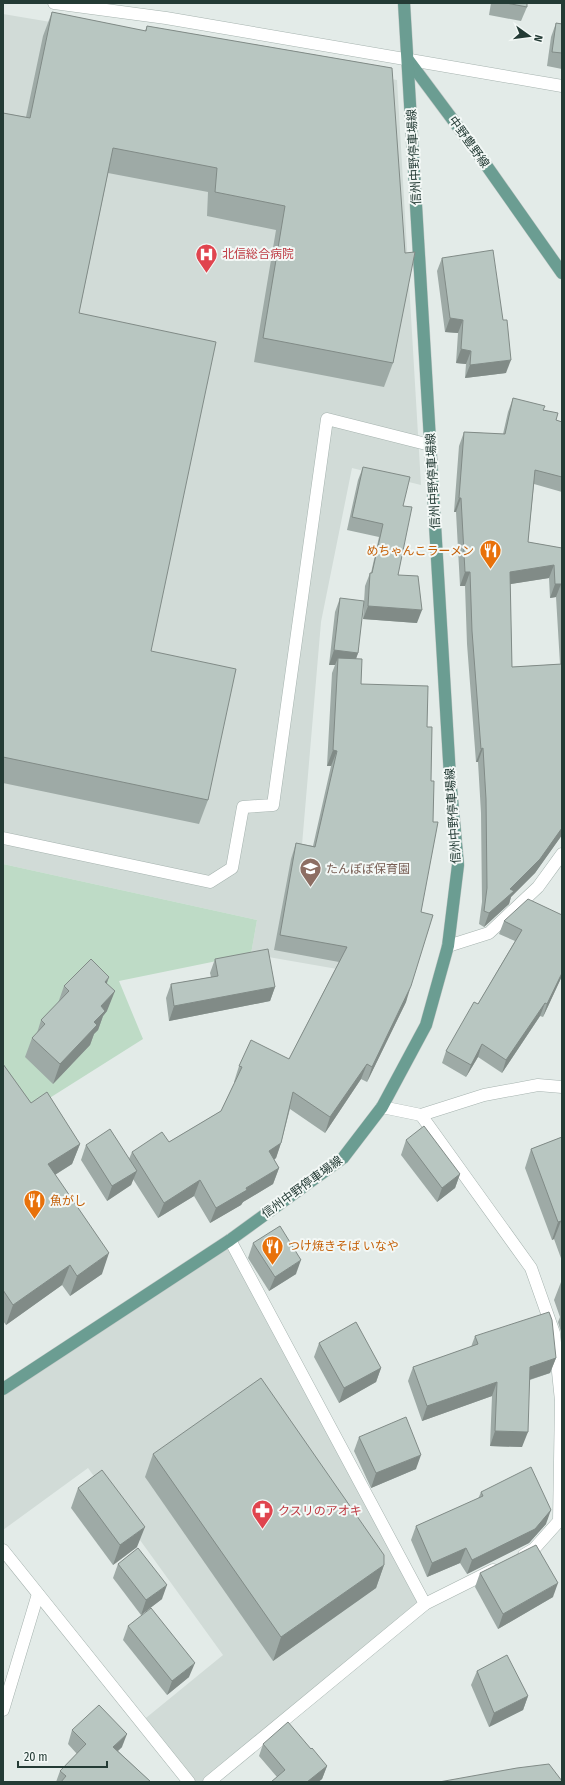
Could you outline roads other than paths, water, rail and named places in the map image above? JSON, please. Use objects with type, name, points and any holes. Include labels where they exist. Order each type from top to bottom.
[{"type":"main road","points":[[404,3],[409,61]]},
{"type":"main road","name":"中野豊野線","points":[[409,61],[479,155],[562,273]]},
{"type":"main road","name":"信州中野停車場線","points":[[3,1389],[230,1240],[343,1158],[382,1107],[426,1025],[448,946],[458,866],[450,777],[409,61]]},
{"type":"street","points":[[54,3],[166,18],[409,61],[562,86]]},
{"type":"street","points":[[3,838],[210,882],[232,868],[243,806],[273,805],[327,419],[430,445]]},
{"type":"street","points":[[448,946],[488,932],[538,887],[562,854]]},
{"type":"street","points":[[382,1107],[421,1115],[484,1095],[538,1085],[562,1087]]},
{"type":"street","points":[[209,1782],[425,1604],[534,1549],[559,1521],[561,1401],[554,1333],[531,1268],[421,1115]]},
{"type":"street","points":[[230,1240],[425,1604]]},
{"type":"street","points":[[3,1550],[189,1782]]},
{"type":"street","points":[[3,1710],[38,1594]]},
{"type":"place","name":"北信総合病院","points":[[206,274]]},
{"type":"place","name":"めちゃんこラーメン","points":[[490,570]]},
{"type":"place","name":"たんぽぽ保育園","points":[[310,888]]},
{"type":"place","name":"魚がし","points":[[34,1220]]},
{"type":"place","name":"つけ焼きそば いなや","points":[[272,1266]]},
{"type":"place","name":"クスリのアオキ","points":[[262,1530]]}]
